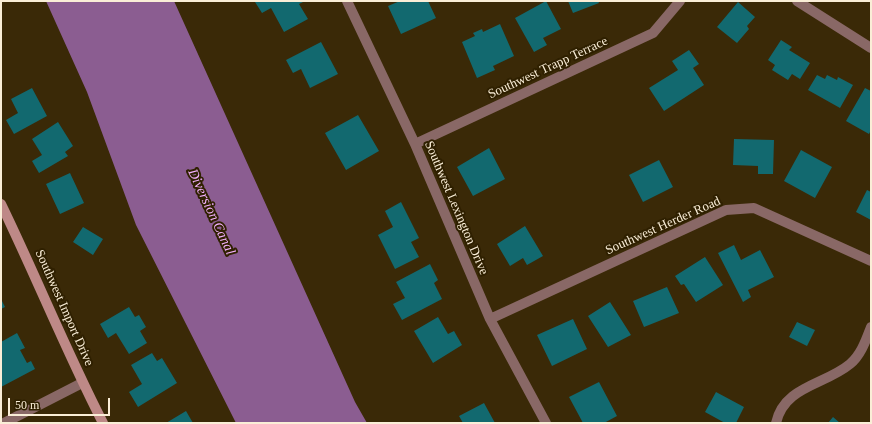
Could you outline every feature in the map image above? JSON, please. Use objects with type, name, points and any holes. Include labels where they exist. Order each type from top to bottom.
[{"type":"street","name":"Southwest Lexington Drive","points":[[347,1],[415,144],[490,319],[546,423]]},
{"type":"street","name":"Southwest Trapp Terrace","points":[[415,144],[653,33],[680,1]]},
{"type":"street","points":[[797,1],[871,48]]},
{"type":"street","name":"Southwest Import Drive","points":[[1,204],[35,274],[82,383],[103,423]]},
{"type":"street","name":"Southwest Herder Road","points":[[490,319],[726,210],[754,208],[871,261]]},
{"type":"street","points":[[776,423],[781,408],[794,394],[843,369],[855,359],[871,327]]},
{"type":"street","points":[[4,423],[82,383]]},
{"type":"water","name":"Diversion Canal","points":[[46,1],[174,1],[355,402],[367,423],[236,423],[136,225],[87,92]]},
{"type":"building","points":[[305,1],[299,4],[308,19],[284,32],[271,8],[262,13],[255,2]]},
{"type":"building","points":[[400,1],[428,1],[436,18],[401,34],[388,6]]},
{"type":"building","points":[[546,1],[561,29],[543,38],[547,45],[534,52],[515,18]]},
{"type":"building","points":[[568,1],[598,1],[599,3],[573,13]]},
{"type":"building","points":[[738,2],[755,17],[747,26],[749,29],[737,43],[717,27]]},
{"type":"building","points":[[500,24],[514,56],[493,66],[495,70],[477,78],[462,42],[475,36],[473,33],[482,29],[483,32]]},
{"type":"building","points":[[781,40],[792,47],[789,50],[810,63],[800,79],[792,74],[788,80],[772,70],[775,65],[768,60]]},
{"type":"building","points":[[321,42],[338,74],[310,88],[301,69],[293,73],[286,60]]},
{"type":"building","points":[[689,50],[699,64],[693,68],[704,85],[664,111],[649,88],[678,70],[672,61]]},
{"type":"building","points":[[817,75],[825,79],[827,75],[837,80],[838,77],[853,85],[840,108],[808,90]]},
{"type":"building","points":[[32,88],[47,116],[14,134],[6,120],[18,113],[11,99]]},
{"type":"building","points":[[865,88],[871,91],[871,130],[869,134],[846,121]]},
{"type":"building","points":[[358,115],[379,151],[346,170],[325,133]]},
{"type":"building","points":[[58,122],[73,146],[65,152],[68,156],[39,173],[32,161],[42,155],[32,139]]},
{"type":"building","points":[[734,139],[774,140],[773,174],[758,174],[758,166],[733,165]]},
{"type":"building","points":[[489,148],[505,179],[473,196],[457,167]]},
{"type":"building","points":[[801,150],[832,167],[815,198],[784,181]]},
{"type":"building","points":[[659,160],[673,187],[643,202],[629,175]]},
{"type":"building","points":[[70,173],[84,203],[60,214],[46,184]]},
{"type":"building","points":[[867,190],[871,192],[871,220],[856,212]]},
{"type":"building","points":[[401,202],[419,238],[411,242],[419,257],[395,269],[378,235],[393,227],[385,211]]},
{"type":"building","points":[[525,226],[543,256],[527,265],[523,258],[510,266],[497,244]]},
{"type":"building","points":[[83,227],[103,239],[93,255],[73,242]]},
{"type":"building","points":[[734,245],[741,260],[760,250],[774,277],[748,290],[751,297],[743,302],[718,253]]},
{"type":"building","points":[[705,257],[723,285],[696,302],[684,284],[681,285],[675,276]]},
{"type":"building","points":[[430,264],[438,280],[434,283],[442,299],[402,320],[393,304],[405,298],[396,282]]},
{"type":"building","points":[[667,287],[679,313],[644,327],[633,301]]},
{"type":"building","points":[[1,299],[5,307],[1,309]]},
{"type":"building","points":[[610,302],[631,335],[608,347],[588,316]]},
{"type":"building","points":[[129,307],[135,317],[139,315],[146,327],[140,331],[147,343],[129,354],[116,333],[108,338],[100,324]]},
{"type":"building","points":[[438,317],[448,334],[454,331],[462,345],[433,363],[414,331]]},
{"type":"building","points":[[573,319],[587,349],[552,366],[537,335]]},
{"type":"building","points":[[797,322],[815,330],[807,346],[789,337]]},
{"type":"building","points":[[17,333],[25,348],[20,350],[27,363],[31,361],[35,369],[1,387],[1,342]]},
{"type":"building","points":[[152,353],[157,361],[162,358],[177,383],[138,407],[129,392],[142,384],[131,365]]},
{"type":"building","points":[[599,382],[617,416],[604,423],[583,423],[569,397]]},
{"type":"building","points":[[716,392],[744,407],[736,423],[725,423],[705,412]]},
{"type":"building","points":[[484,403],[495,423],[463,423],[459,416]]},
{"type":"building","points":[[186,411],[193,423],[166,423]]},
{"type":"building","points":[[833,417],[840,423],[828,423]]}]
